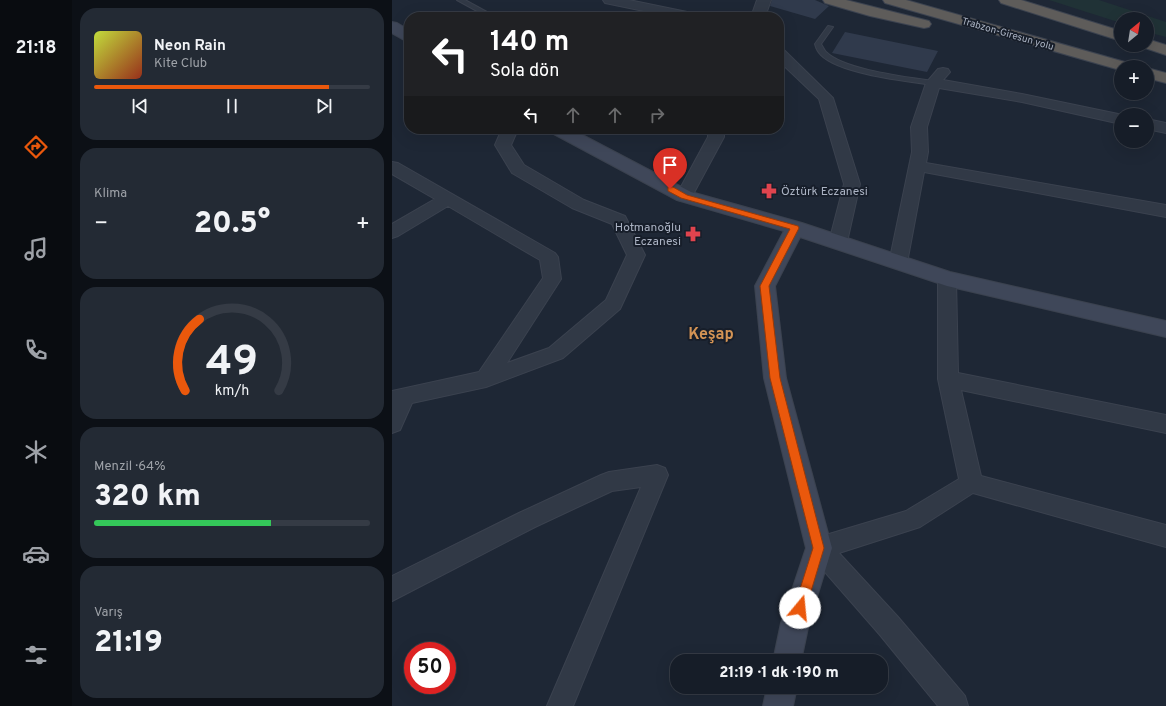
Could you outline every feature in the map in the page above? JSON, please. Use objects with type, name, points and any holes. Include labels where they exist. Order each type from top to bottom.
[{"type":"highway","points":[[830,0],[875,13],[942,28],[1054,47]]},
{"type":"highway","name":"Trabzon-Giresun yolu","points":[[890,0],[1114,64]]},
{"type":"highway","points":[[1006,0],[1114,34]]},
{"type":"highway","points":[[1154,46],[1166,50]]},
{"type":"highway","points":[[1154,75],[1166,78]]},
{"type":"main road","points":[[392,26],[404,34]]},
{"type":"main road","points":[[567,134],[684,196],[795,228],[947,279],[1166,329]]},
{"type":"main road","points":[[788,654],[795,623],[819,548],[775,378],[764,286],[795,228]]},
{"type":"main road","points":[[778,706],[781,694]]},
{"type":"street","points":[[610,0],[667,12]]},
{"type":"street","points":[[760,12],[764,0]]},
{"type":"street","points":[[784,58],[826,98],[852,184],[838,242]]},
{"type":"street","points":[[898,263],[920,152],[919,127],[938,78],[1114,118]]},
{"type":"street","points":[[1154,125],[1166,128]]},
{"type":"street","points":[[392,424],[399,397],[486,379],[556,353],[613,304],[636,255],[619,220],[578,204],[518,169],[503,145],[508,134]]},
{"type":"street","points":[[684,196],[716,137],[716,134]]},
{"type":"street","points":[[917,166],[1166,211]]},
{"type":"street","points":[[392,167],[549,257],[552,279],[486,379]]},
{"type":"street","points":[[392,232],[448,199]]},
{"type":"street","points":[[947,279],[948,379],[971,483]]},
{"type":"street","points":[[948,379],[1166,424]]},
{"type":"street","points":[[392,589],[528,520],[609,482],[657,475],[560,706]]},
{"type":"street","points":[[955,706],[889,626],[819,548],[912,520],[971,483],[1166,536]]},
{"type":"lane","points":[[460,0],[483,12]]},
{"type":"lane","points":[[830,27],[818,44],[823,54],[840,63],[883,74],[938,78]]},
{"type":"shaded area","points":[[1049,0],[1099,0],[1136,12],[1114,12],[1114,21]]},
{"type":"shaded area","points":[[1154,18],[1166,22],[1166,37],[1154,34]]},
{"type":"building","points":[[772,0],[815,0],[829,6],[815,19],[770,6]]},
{"type":"building","points":[[845,32],[938,51],[927,72],[832,53]]},
{"type":"place","name":"Öztürk Eczanesi","points":[[769,191]]},
{"type":"place","name":"Hotmanoğlu Eczanesi","points":[[693,234]]},
{"type":"district","name":"Keşap","points":[[711,333]]},
{"type":"route","points":[[670,189],[684,196],[795,228],[764,286],[775,378],[819,548],[800,608]]}]
